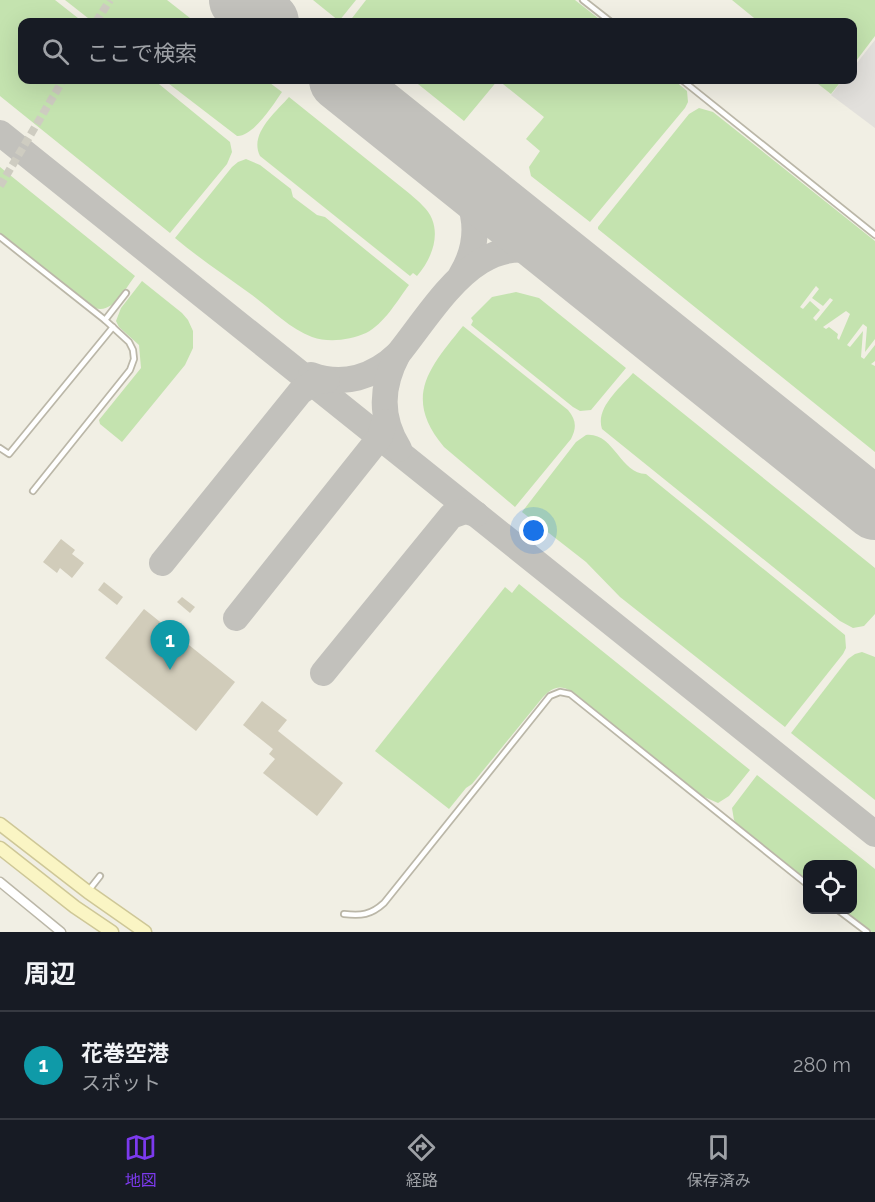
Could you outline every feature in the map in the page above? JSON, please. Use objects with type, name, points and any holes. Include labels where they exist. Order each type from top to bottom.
[{"type":"main road","points":[[0,824],[88,892],[145,932]]},
{"type":"main road","points":[[0,848],[75,907],[112,932]]},
{"type":"street","points":[[0,882],[61,932]]},
{"type":"lane","points":[[583,0],[606,18]]},
{"type":"lane","points":[[687,84],[875,235]]},
{"type":"lane","points":[[0,237],[105,320],[129,342],[134,350],[134,360],[130,370],[33,491]]},
{"type":"lane","points":[[105,320],[126,293]]},
{"type":"lane","points":[[0,448],[9,454],[113,327]]},
{"type":"lane","points":[[344,914],[364,915],[377,910],[384,903],[550,696],[560,692],[570,694],[803,882]]},
{"type":"lane","points":[[88,892],[100,876]]},
{"type":"lane","points":[[844,914],[867,932]]},
{"type":"green space","points":[[0,0],[55,0],[78,18],[18,18],[18,84],[159,84],[230,142],[232,152],[227,164],[170,233],[0,96]]},
{"type":"green space","points":[[65,0],[167,0],[190,18],[88,18]]},
{"type":"green space","points":[[313,0],[356,0],[341,18],[335,18]]},
{"type":"green space","points":[[366,0],[575,0],[598,18],[352,18]]},
{"type":"green space","points":[[732,0],[875,0],[875,36],[857,60],[857,18],[754,18]]},
{"type":"green space","points":[[169,84],[271,84],[282,92],[256,126],[243,135],[237,136]]},
{"type":"green space","points":[[418,84],[495,84],[464,121]]},
{"type":"green space","points":[[503,84],[679,84],[687,91],[688,102],[685,108],[590,222],[531,176],[529,167],[540,151],[526,139],[544,117]]},
{"type":"green space","points":[[818,84],[839,84],[831,94]]},
{"type":"green space","points":[[289,97],[410,194],[428,212],[434,227],[434,242],[430,257],[417,276],[413,273],[410,276],[260,156],[258,140],[261,132],[265,124]]},
{"type":"green space","points":[[699,108],[713,112],[875,241],[875,339],[865,352],[867,327],[863,324],[847,345],[850,347],[863,331],[861,357],[864,359],[875,345],[875,361],[871,364],[875,366],[875,452],[598,229],[689,114]],"holes":[[[816,286],[819,289],[812,298],[823,306],[830,298],[833,300],[816,321],[813,318],[820,310],[810,301],[803,309],[800,307]],[[846,311],[850,314],[839,340],[838,334],[829,327],[826,329],[823,327]]]},
{"type":"green space","points":[[246,159],[260,165],[291,189],[293,197],[317,215],[325,217],[409,285],[390,312],[373,329],[339,340],[312,337],[288,324],[175,238],[232,167]]},
{"type":"green space","points":[[0,167],[135,276],[113,304],[101,309],[95,308],[0,233]]},
{"type":"green space","points":[[142,281],[188,320],[193,331],[193,348],[185,365],[122,442],[100,424],[99,420],[141,368],[139,345],[119,327],[116,321],[121,308]]},
{"type":"green space","points":[[516,292],[539,298],[626,368],[591,410],[580,411],[573,407],[471,325],[473,321],[471,318],[492,297]]},
{"type":"green space","points":[[463,326],[568,410],[574,420],[575,427],[571,439],[515,507],[444,447],[431,429],[425,413],[423,398],[425,383],[431,369]]},
{"type":"green space","points":[[633,373],[875,568],[875,614],[864,626],[853,628],[840,621],[602,429],[601,421],[605,406]]},
{"type":"green space","points":[[586,435],[604,440],[630,467],[646,474],[845,635],[846,648],[843,654],[785,727],[620,597],[586,562],[522,512],[576,442]]},
{"type":"green space","points":[[519,584],[750,770],[729,796],[718,803],[702,796],[571,691],[559,687],[543,697],[449,809],[375,751],[505,587],[512,593]]},
{"type":"green space","points":[[862,652],[875,657],[875,800],[791,733],[848,659]]},
{"type":"green space","points":[[757,775],[875,869],[875,932],[849,914],[857,914],[857,860],[803,860],[803,877],[737,824],[732,808]]},
{"type":"shaded area","points":[[875,40],[875,128],[831,95],[840,84],[857,84],[857,63]]},
{"type":"building","points":[[61,539],[75,550],[72,554],[84,563],[72,578],[60,568],[57,573],[43,562]]},
{"type":"building","points":[[104,582],[123,597],[117,605],[98,590]]},
{"type":"building","points":[[182,597],[195,607],[190,613],[177,602]]},
{"type":"building","points":[[144,609],[235,682],[196,731],[105,658]]},
{"type":"building","points":[[262,701],[287,720],[278,731],[343,783],[317,816],[263,773],[275,759],[269,754],[273,749],[243,725]]},
{"type":"taxiway","points":[[0,133],[875,834]]},
{"type":"taxiway","points":[[453,171],[467,196],[474,222],[472,248],[461,275]]},
{"type":"taxiway","points":[[399,449],[385,413],[388,378],[398,354],[451,287],[470,269],[491,256],[515,250],[541,252],[571,265]]},
{"type":"taxiway","points":[[311,375],[335,380],[358,378],[379,369],[398,354]]},
{"type":"taxiway","points":[[162,563],[300,392],[316,381],[327,380]]},
{"type":"taxiway","points":[[236,618],[380,437],[384,422]]},
{"type":"taxiway","points":[[323,673],[451,516],[465,511],[476,514]]},
{"type":"runway","points":[[240,0],[263,18]]},
{"type":"runway","points":[[345,84],[875,509]]},
{"type":"tunnel","points":[[99,18],[110,0]]},
{"type":"tunnel","points":[[0,186],[61,84]]},
{"type":"place","name":"花巻空港","points":[[170,670]]}]
